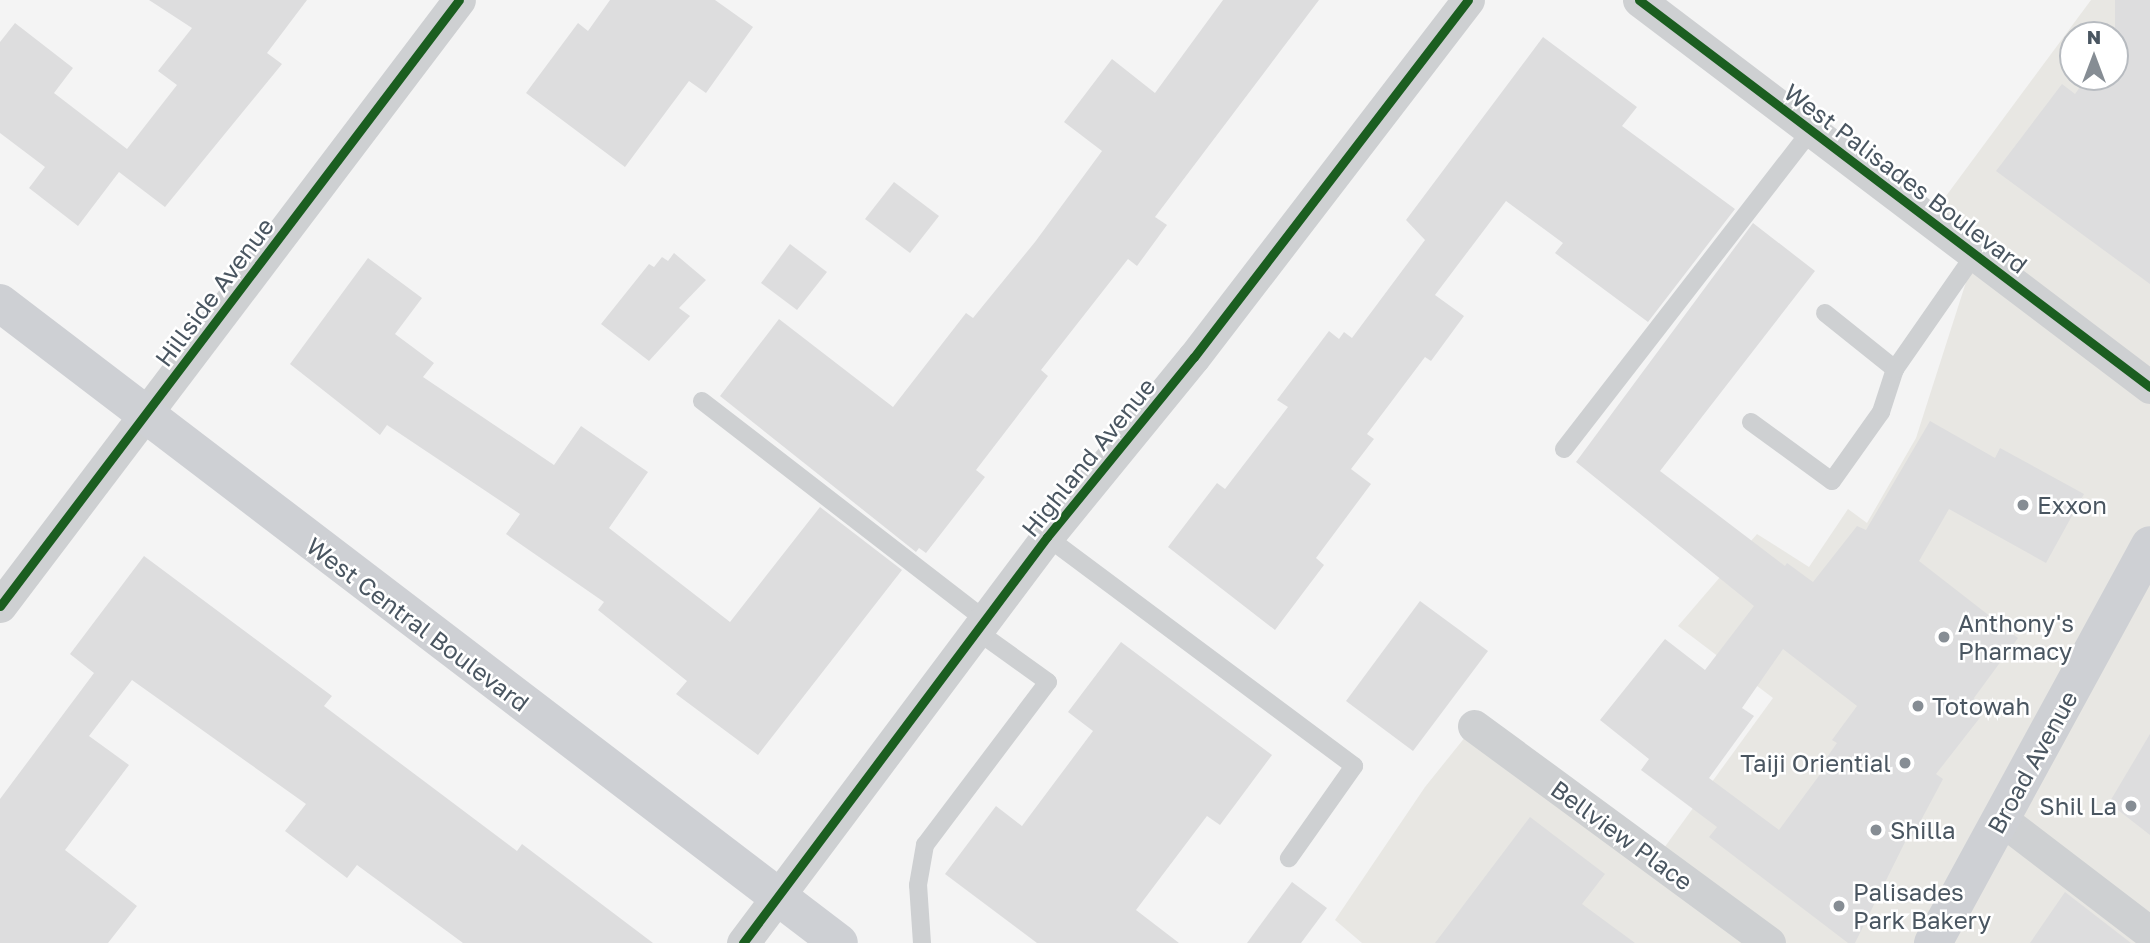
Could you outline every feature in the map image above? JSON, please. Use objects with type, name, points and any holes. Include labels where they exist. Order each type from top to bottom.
[{"type":"main road","name":"West Central Boulevard","points":[[0,303],[145,417],[839,943]]},
{"type":"main road","name":"Broad Avenue","points":[[1933,943],[2150,545]]},
{"type":"street","name":"Hillside Avenue","points":[[0,606],[459,0]]},
{"type":"street","name":"Highland Avenue","points":[[743,943],[1047,537],[1194,356],[1468,0]]},
{"type":"street","name":"West Palisades Boulevard","points":[[1639,0],[2150,387]]},
{"type":"street","name":"Bellview Place","points":[[1474,726],[1769,943]]},
{"type":"street","points":[[2001,819],[2150,933]]},
{"type":"lane","points":[[1564,449],[1811,130]]},
{"type":"lane","points":[[1751,422],[1832,481],[1881,412],[1895,369],[1975,254]]},
{"type":"lane","points":[[1825,313],[1895,369]]},
{"type":"lane","points":[[702,401],[1048,682],[925,845],[918,885],[922,943]]},
{"type":"lane","points":[[1047,537],[1354,766],[1289,858]]},
{"type":"shaded area","points":[[2091,0],[2150,0],[2150,943],[1362,943],[1335,920],[1425,787],[1474,726],[1656,859],[1773,698],[1678,626],[1757,534],[1809,567],[1848,509],[1867,523],[1916,438],[1975,254],[1929,219],[2059,43],[2059,91],[2129,91],[2129,21],[2075,21]]},
{"type":"building","points":[[149,0],[307,0],[267,53],[282,64],[165,207],[119,172],[78,226],[29,188],[45,167],[0,133],[0,42],[15,23],[73,68],[54,93],[127,149],[177,85],[158,71],[192,28]]},
{"type":"building","points":[[610,0],[715,0],[753,27],[706,93],[689,81],[625,167],[526,93],[578,23],[588,31]]},
{"type":"building","points":[[1223,0],[1319,0],[1155,217],[1167,225],[1137,266],[1128,259],[1041,370],[1048,376],[976,470],[985,477],[926,553],[919,548],[916,552],[720,396],[779,319],[893,407],[966,313],[973,318],[1035,242],[1102,151],[1064,122],[1112,59],[1155,93]]},
{"type":"building","points":[[2115,0],[2150,0],[2150,284],[1996,171],[2059,88],[2059,91],[2071,91],[2075,94],[2077,91],[2129,91],[2129,21],[2115,21]]},
{"type":"building","points":[[1543,37],[1637,107],[1622,126],[1735,209],[1648,322],[1555,253],[1563,243],[1506,201],[1435,295],[1464,316],[1431,361],[1425,357],[1367,434],[1374,439],[1351,469],[1371,484],[1316,558],[1324,565],[1275,630],[1168,547],[1217,483],[1225,489],[1288,407],[1277,400],[1329,331],[1339,339],[1344,332],[1352,338],[1425,240],[1406,220]]},
{"type":"building","points":[[894,182],[939,216],[910,253],[865,219]]},
{"type":"building","points":[[1753,223],[1815,271],[1660,471],[1785,566],[1787,563],[1813,582],[1857,526],[1866,530],[1930,421],[1995,458],[2000,448],[2084,494],[2046,563],[1949,509],[1919,561],[2018,638],[1974,698],[1982,715],[1936,774],[1943,779],[1910,841],[1907,838],[1855,943],[1848,943],[1709,837],[1717,827],[1641,770],[1649,759],[1600,720],[1665,639],[1705,670],[1754,606],[1576,462]],"holes":[[[1783,649],[1857,706],[1832,740],[1837,743],[1818,770],[1821,773],[1779,830],[1709,778],[1754,716],[1742,708]]]},
{"type":"building","points":[[790,244],[827,272],[797,310],[761,283]]},
{"type":"building","points":[[674,253],[706,280],[679,308],[690,316],[649,361],[601,324],[649,264],[654,267],[662,257],[668,261]]},
{"type":"building","points":[[368,258],[422,298],[395,334],[434,363],[423,377],[554,465],[581,426],[648,472],[609,528],[730,622],[820,507],[902,570],[758,755],[676,694],[687,681],[598,610],[604,602],[506,534],[520,514],[387,425],[380,435],[290,364]]},
{"type":"building","points":[[144,556],[332,696],[324,706],[517,851],[522,844],[653,943],[463,943],[357,865],[347,878],[285,831],[306,804],[132,680],[89,736],[129,765],[65,850],[137,906],[108,943],[0,943],[0,799],[94,673],[70,654]]},
{"type":"building","points":[[1420,601],[1488,651],[1413,751],[1346,701]]},
{"type":"building","points":[[1121,642],[1272,755],[1220,825],[1207,816],[1136,910],[1179,943],[1037,943],[945,874],[996,806],[1022,826],[1093,731],[1068,712]]},
{"type":"building","points":[[2150,734],[2150,835],[2109,803]]},
{"type":"building","points":[[1530,817],[1605,874],[1582,904],[1635,943],[1435,943]]},
{"type":"building","points":[[1292,882],[1327,908],[1301,943],[1247,943]]},
{"type":"building","points":[[2065,892],[2131,943],[2030,943]]},
{"type":"cycle path","points":[[0,606],[459,0]]},
{"type":"cycle path","points":[[743,943],[1047,537],[1194,357],[1468,0]]},
{"type":"cycle path","points":[[1639,0],[2150,387]]},
{"type":"place","name":"Exxon","points":[[2023,505]]},
{"type":"place","name":"Anthony's Pharmacy","points":[[1944,637]]},
{"type":"place","name":"Totowah","points":[[1918,706]]},
{"type":"place","name":"Taiji Oriential","points":[[1905,763]]},
{"type":"place","name":"Shil La","points":[[2131,806]]},
{"type":"place","name":"Shilla","points":[[1876,830]]},
{"type":"place","name":"Palisades Park Bakery","points":[[1839,906]]}]
